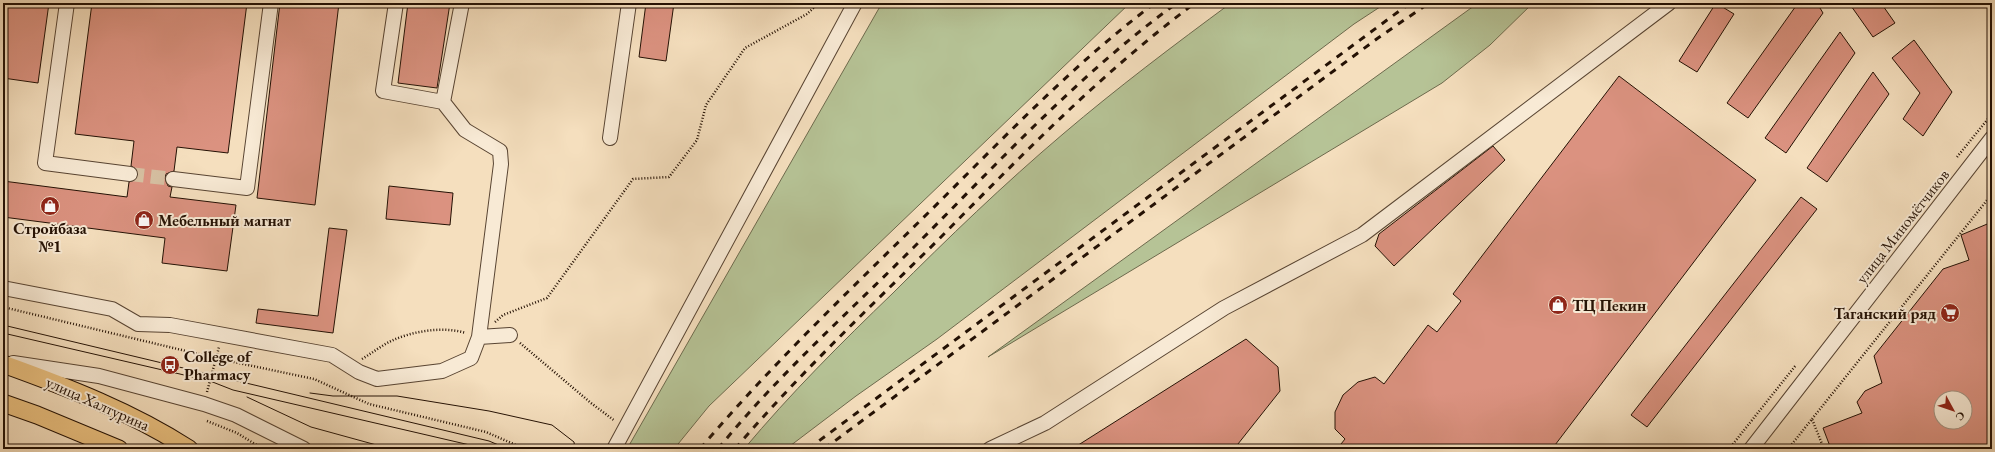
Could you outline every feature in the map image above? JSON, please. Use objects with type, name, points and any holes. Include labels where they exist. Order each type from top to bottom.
[{"type":"main road","name":"улица Халтурина","points":[[3,364],[54,382],[126,414],[190,449]]},
{"type":"main road","name":"улица Халтурина","points":[[3,403],[37,415],[119,449]]},
{"type":"street","points":[[67,3],[45,163],[130,174]]},
{"type":"street","points":[[173,179],[247,188],[271,3]]},
{"type":"street","points":[[3,288],[112,309],[138,324],[170,325],[332,355],[359,372],[377,379],[442,370],[470,358],[479,337],[501,164],[500,151],[465,130],[443,102],[383,91],[396,3]]},
{"type":"street","points":[[443,102],[462,3]]},
{"type":"street","points":[[610,138],[629,3]]},
{"type":"street","points":[[614,449],[855,3]]},
{"type":"street","points":[[990,449],[1045,423],[1224,308],[1362,235],[1669,3]]},
{"type":"street","name":"улица Миномётчиков","points":[[1751,449],[1992,138]]},
{"type":"street","points":[[479,337],[510,335]]},
{"type":"street","points":[[3,361],[100,376],[204,404],[236,415],[304,449]]},
{"type":"path","points":[[350,365],[392,341],[417,333],[453,329],[479,337],[503,315],[547,298],[633,179],[669,177],[696,140],[706,105],[745,48],[807,14],[819,3]]},
{"type":"path","points":[[1788,449],[1992,194]]},
{"type":"path","points":[[3,307],[215,358],[314,379],[369,404],[486,432],[526,449]]},
{"type":"path","points":[[510,335],[591,404],[626,429]]},
{"type":"path","points":[[208,387],[215,358]]},
{"type":"path","points":[[1812,419],[1824,449]]},
{"type":"green space","points":[[882,3],[1130,3],[709,406],[674,449],[627,449]]},
{"type":"green space","points":[[1231,3],[1386,3],[1354,24],[937,339],[856,396],[786,449],[744,449],[779,408],[835,350],[934,252],[998,192],[1041,153],[1104,100]]},
{"type":"green space","points":[[1478,3],[1533,3],[1490,45],[1442,83],[988,357]]},
{"type":"building","points":[[3,3],[49,3],[38,83],[3,78]]},
{"type":"building","points":[[92,3],[247,3],[228,153],[177,147],[174,171],[166,174],[165,178],[168,186],[172,187],[170,197],[236,205],[227,271],[162,263],[165,238],[3,217],[3,181],[127,197],[129,182],[137,179],[138,170],[131,166],[134,141],[75,134]]},
{"type":"building","points":[[280,3],[339,3],[315,205],[257,198]]},
{"type":"building","points":[[408,3],[450,3],[437,88],[398,83]]},
{"type":"building","points":[[646,3],[674,3],[666,61],[639,57]]},
{"type":"building","points":[[1716,3],[1734,14],[1697,72],[1679,61]]},
{"type":"building","points":[[1798,3],[1817,3],[1823,13],[1748,118],[1727,103]]},
{"type":"building","points":[[1849,3],[1881,3],[1895,23],[1873,37]]},
{"type":"building","points":[[1840,32],[1855,53],[1786,153],[1765,138]]},
{"type":"building","points":[[1914,40],[1952,92],[1923,136],[1903,119],[1920,93],[1892,58]]},
{"type":"building","points":[[1873,72],[1889,94],[1827,182],[1807,168]]},
{"type":"building","points":[[1619,76],[1756,180],[1552,449],[1337,449],[1345,439],[1335,429],[1335,412],[1343,395],[1358,382],[1375,377],[1384,384],[1428,325],[1437,332],[1461,301],[1453,294]]},
{"type":"building","points":[[1493,146],[1505,160],[1394,266],[1375,246],[1379,234]]},
{"type":"building","points":[[389,186],[453,193],[450,225],[386,219]]},
{"type":"building","points":[[1801,197],[1817,209],[1647,427],[1631,415]]},
{"type":"building","name":"Таганский ряд","points":[[1992,222],[1992,449],[1831,449],[1823,428],[1862,413],[1857,402],[1865,391],[1882,383],[1874,356],[1943,269],[1969,260],[1961,235]]},
{"type":"building","points":[[329,228],[347,230],[333,333],[256,323],[258,309],[318,316]]},
{"type":"building","points":[[1246,339],[1278,367],[1280,391],[1234,449],[1072,449]]},
{"type":"tunnel","points":[[130,174],[173,179]]},
{"type":"tram line","points":[[3,325],[489,441],[508,449]]},
{"type":"tram line","points":[[3,333],[210,381],[233,390],[487,449]]},
{"type":"tram line","points":[[310,393],[333,396],[397,396],[489,411],[552,425],[574,442],[575,449]]},
{"type":"tram line","points":[[247,397],[311,427],[391,449]]},
{"type":"railway","points":[[700,449],[783,357],[1011,130],[1095,51],[1155,3]]},
{"type":"railway","points":[[718,449],[788,371],[1040,120],[1107,59],[1141,30],[1177,3]]},
{"type":"railway","points":[[735,449],[808,369],[1030,148],[1094,87],[1160,30],[1195,3]]},
{"type":"railway","points":[[808,449],[1410,3]]},
{"type":"railway","points":[[824,449],[1378,38],[1429,3]]},
{"type":"place","name":"Стройбаза №1","points":[[50,206]]},
{"type":"place","name":"Мебельный магнат","points":[[144,220]]},
{"type":"place","name":"ТЦ Пекин","points":[[1558,305]]},
{"type":"place","name":"Таганский ряд","points":[[1950,313]]},
{"type":"place","name":"College of Pharmacy","points":[[170,365]]}]
